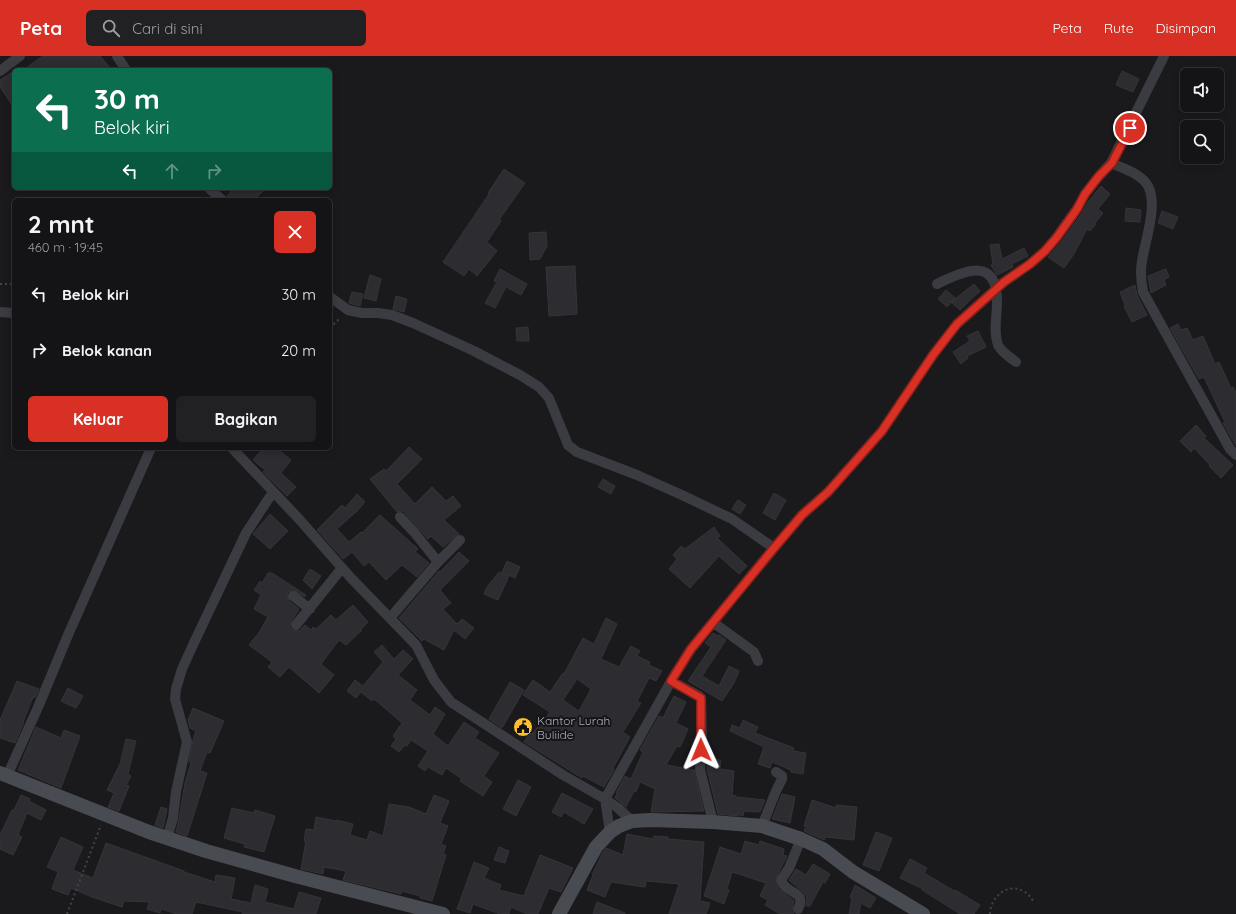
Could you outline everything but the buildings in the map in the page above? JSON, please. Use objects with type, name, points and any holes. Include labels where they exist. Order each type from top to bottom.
[{"type":"street","points":[[0,71],[20,56]]},
{"type":"street","points":[[117,56],[125,68]]},
{"type":"street","points":[[610,832],[604,799],[671,681],[691,649],[802,515],[828,492],[882,431],[933,355],[957,324],[1004,282],[1030,264],[1045,251],[1057,237],[1077,209],[1085,194],[1099,176],[1112,163],[1164,56]]},
{"type":"street","points":[[1112,163],[1142,179],[1147,184],[1152,195],[1151,216],[1142,261],[1141,282],[1143,292],[1230,449],[1236,456]]},
{"type":"street","points":[[211,190],[220,198]]},
{"type":"street","points":[[937,284],[969,271],[976,270],[984,272],[990,276],[997,289],[995,324],[998,346],[1016,362]]},
{"type":"street","points":[[332,298],[348,310],[362,313],[392,314],[438,333],[520,375],[539,386],[549,398],[568,445],[577,452],[637,475],[732,519],[774,548]]},
{"type":"street","points":[[0,312],[12,313]]},
{"type":"street","points":[[150,450],[68,635],[39,705],[4,775],[105,815],[206,851],[295,876],[443,914]]},
{"type":"street","points":[[234,450],[299,518],[342,568],[416,645],[434,680],[451,702],[563,775],[618,808],[632,821]]},
{"type":"street","points":[[167,838],[173,818],[176,792],[187,742],[175,698],[182,669],[246,533],[273,492]]},
{"type":"street","points":[[400,517],[438,562]]},
{"type":"street","points":[[390,618],[438,562],[460,540]]},
{"type":"street","points":[[296,625],[342,568]]},
{"type":"street","points":[[293,596],[310,608]]},
{"type":"street","points":[[714,623],[754,652],[758,661]]},
{"type":"street","points":[[671,681],[701,698],[702,740],[700,770],[713,822]]},
{"type":"street","points":[[762,826],[782,779],[782,776],[776,772]]},
{"type":"street","points":[[559,914],[596,847],[610,832],[619,826],[632,821],[713,822],[762,826],[801,839],[823,849],[853,872],[923,914]]},
{"type":"street","points":[[798,909],[802,900],[783,885],[781,880],[789,868],[801,839]]},
{"type":"path","points":[[0,284],[12,284]]},
{"type":"path","points":[[332,326],[348,310]]},
{"type":"path","points":[[67,914],[105,815]]},
{"type":"path","points":[[990,914],[990,909],[993,902],[999,894],[1013,888],[1024,891],[1034,902]]},
{"type":"place","name":"Kantor Lurah Buliide","points":[[523,727]]},
{"type":"route","points":[[701,750],[701,698],[671,681],[691,649],[802,515],[828,492],[882,431],[933,355],[957,324],[1004,282],[1020,272],[1045,251],[1057,237],[1077,209],[1085,194],[1099,176],[1112,163],[1130,128]]}]
